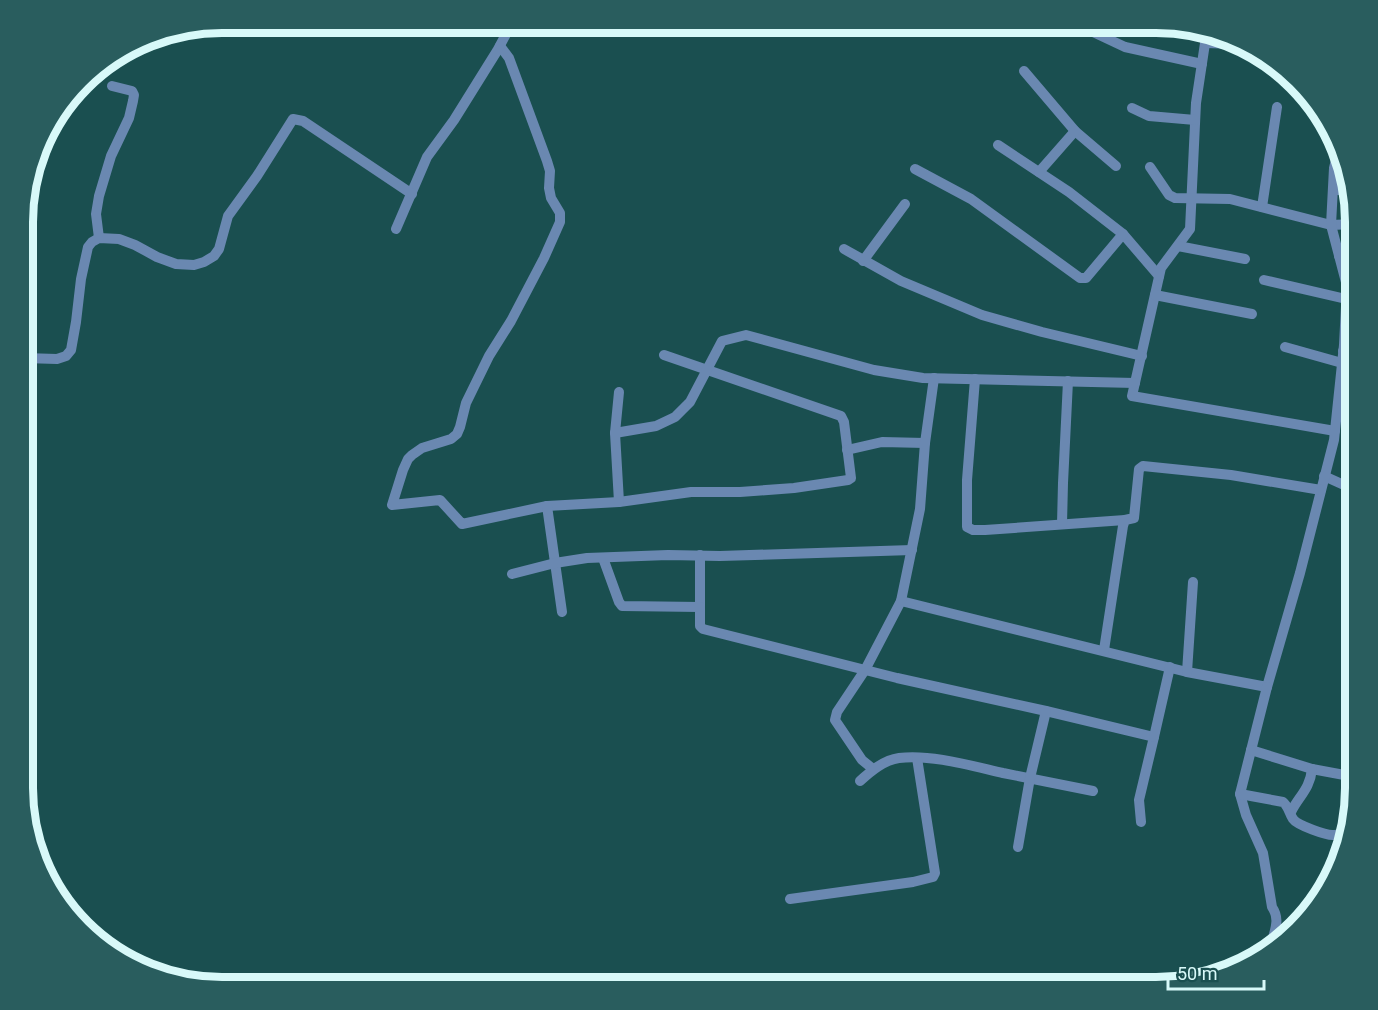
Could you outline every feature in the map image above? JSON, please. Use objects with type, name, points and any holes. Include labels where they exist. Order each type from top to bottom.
[{"type":"street","points":[[396,229],[427,157],[454,120],[507,33]]},
{"type":"street","points":[[1095,33],[1125,47],[1202,64]]},
{"type":"street","points":[[1218,43],[1205,43],[1196,103],[1190,229],[1161,268],[1132,396],[1335,431]]},
{"type":"street","points":[[500,46],[509,58],[547,161],[550,171],[551,198],[560,213],[560,222],[544,258],[511,321],[489,356],[466,403],[457,434],[422,448],[408,459],[392,504],[440,500],[462,524],[547,506],[618,502],[691,492],[740,492],[794,488],[851,478],[844,422],[841,416],[664,356]]},
{"type":"street","points":[[1024,71],[1075,131],[1116,166]]},
{"type":"street","points":[[99,238],[96,214],[102,184],[111,156],[129,118],[134,95],[132,91],[112,86]]},
{"type":"street","points":[[1262,207],[1277,107]]},
{"type":"street","points":[[1132,108],[1149,116],[1195,120]]},
{"type":"street","points":[[33,358],[57,359],[66,356],[71,350],[88,247],[99,238],[119,239],[176,264],[194,265],[214,256],[219,249],[228,216],[257,176],[292,119],[303,121],[412,194]]},
{"type":"street","points":[[1039,172],[1075,131]]},
{"type":"street","points":[[998,145],[1069,192],[1123,234],[1159,276]]},
{"type":"street","points":[[1335,162],[1331,225],[1345,278]]},
{"type":"street","points":[[1150,167],[1169,195],[1175,198],[1230,199],[1331,225],[1345,224]]},
{"type":"street","points":[[915,169],[971,199],[1080,278],[1086,278],[1123,234]]},
{"type":"street","points":[[1333,190],[1342,190]]},
{"type":"street","points":[[863,261],[905,204]]},
{"type":"street","points":[[1178,246],[1245,260]]},
{"type":"street","points":[[844,249],[901,281],[982,315],[1142,356]]},
{"type":"street","points":[[1339,256],[1345,256]]},
{"type":"street","points":[[1264,280],[1345,299]]},
{"type":"street","points":[[1155,295],[1252,314]]},
{"type":"street","points":[[1272,937],[1277,914],[1272,907],[1263,853],[1240,795],[1334,440],[1345,316]]},
{"type":"street","points":[[615,433],[656,426],[675,417],[690,402],[722,341],[746,335],[874,370],[923,378],[1135,383]]},
{"type":"street","points":[[1286,347],[1342,363]]},
{"type":"street","points":[[873,769],[862,760],[835,720],[837,712],[865,670],[901,601],[920,509],[925,442],[934,378]]},
{"type":"street","points":[[975,379],[967,480],[967,527],[973,530],[1134,518],[1139,469],[1143,466],[1231,475],[1321,490]]},
{"type":"street","points":[[1062,524],[1068,381]]},
{"type":"street","points":[[618,502],[615,433],[619,392]]},
{"type":"street","points":[[1338,407],[1345,409]]},
{"type":"street","points":[[847,450],[882,442],[925,442]]},
{"type":"street","points":[[1324,476],[1345,485]]},
{"type":"street","points":[[547,506],[562,612]]},
{"type":"street","points":[[1104,650],[1125,520]]},
{"type":"street","points":[[512,574],[587,558],[912,550]]},
{"type":"street","points":[[700,555],[700,626],[703,629],[865,670],[1154,737]]},
{"type":"street","points":[[603,558],[618,602],[622,606],[700,606]]},
{"type":"street","points":[[1187,672],[1193,582]]},
{"type":"street","points":[[901,601],[1187,672],[1267,687]]},
{"type":"street","points":[[1142,822],[1139,800],[1170,667]]},
{"type":"street","points":[[1018,847],[1030,778],[1046,711]]},
{"type":"street","points":[[1251,750],[1312,769],[1345,774]]},
{"type":"street","points":[[860,781],[873,769],[897,758],[916,758],[954,761],[1094,791]]},
{"type":"street","points":[[790,899],[913,882],[933,877],[935,873],[916,758]]},
{"type":"street","points":[[1291,812],[1307,788],[1312,769]]},
{"type":"street","points":[[1240,795],[1283,802],[1288,805],[1298,824],[1327,835],[1339,834]]}]
